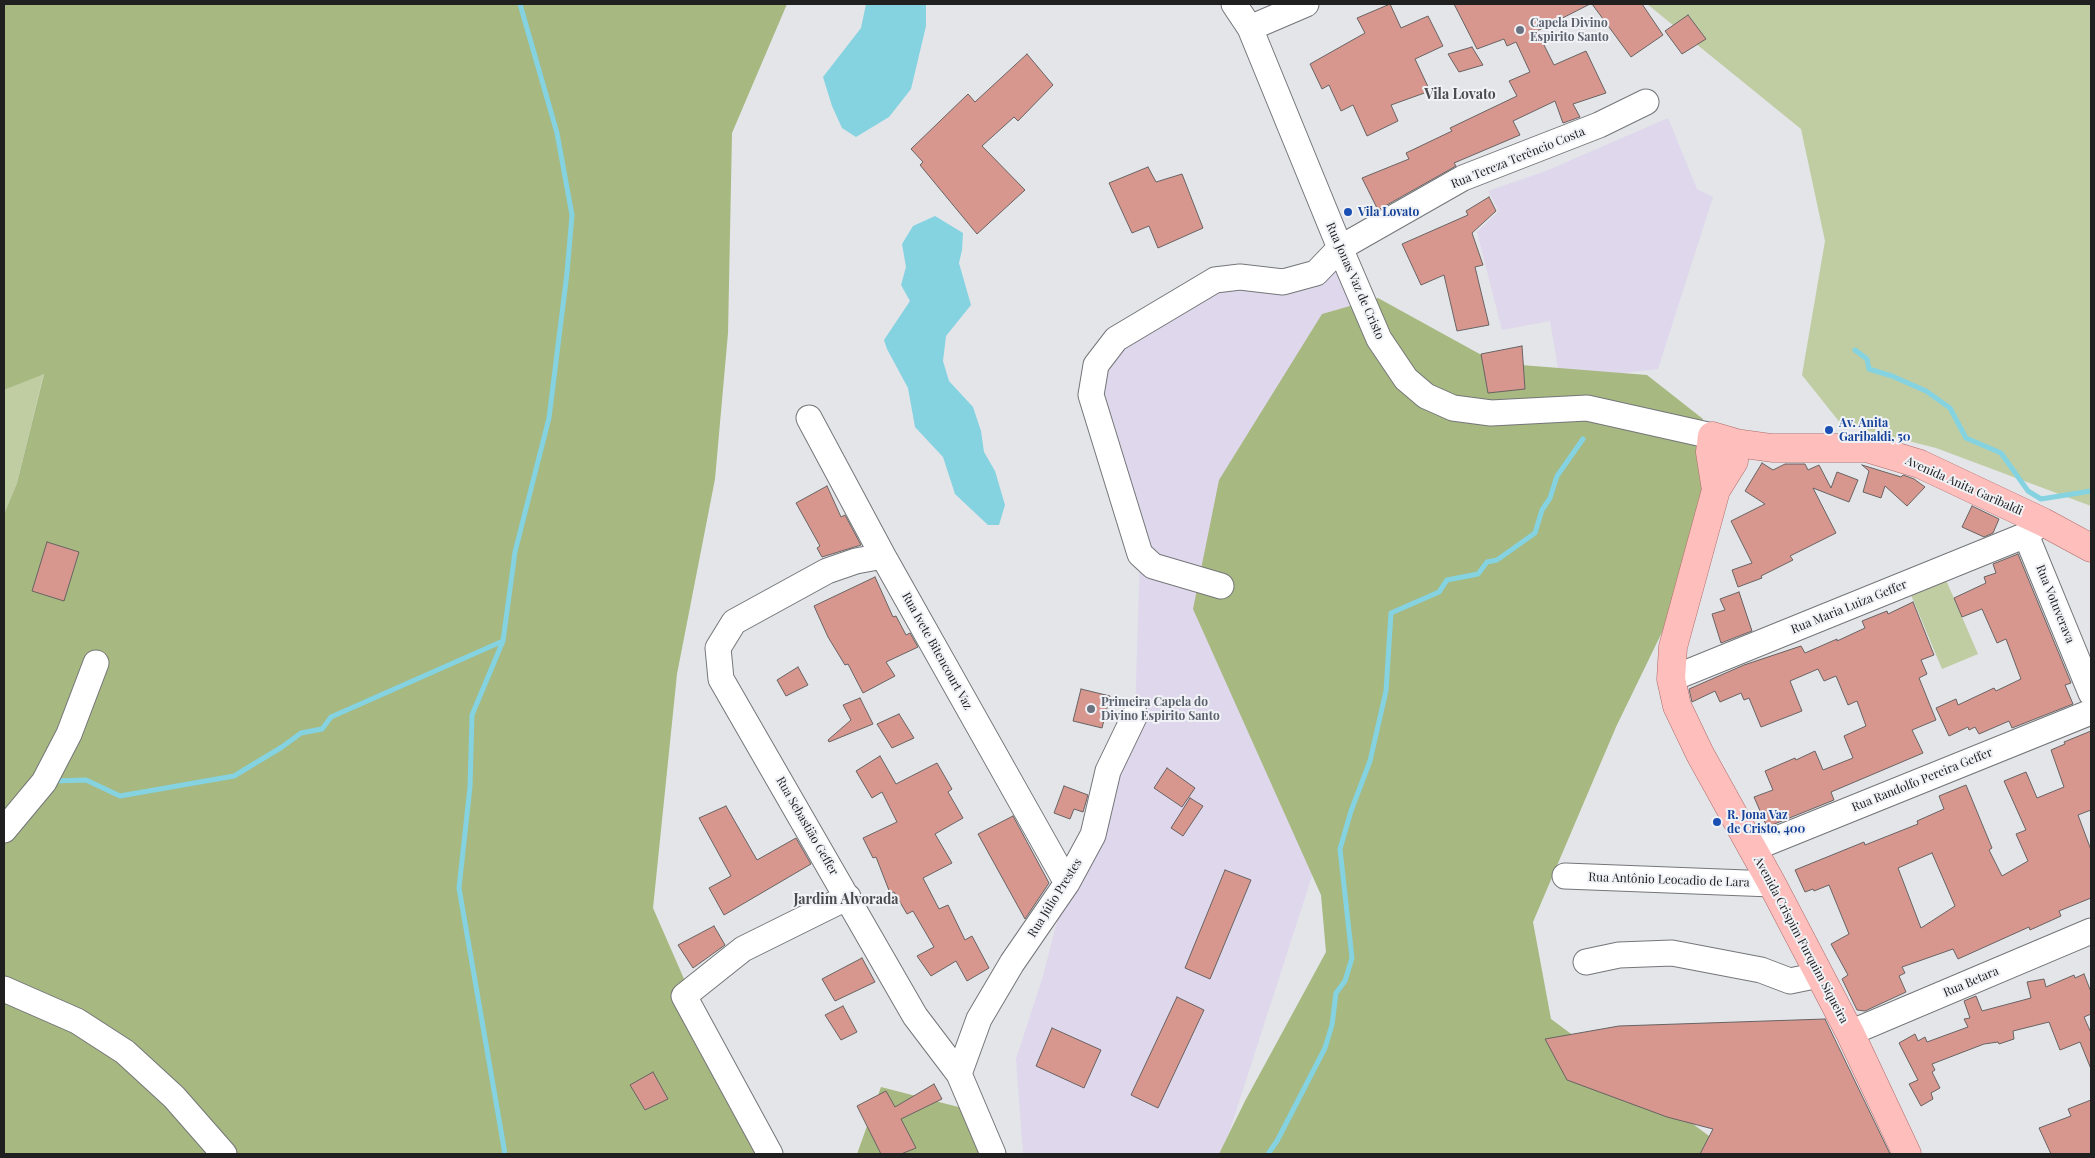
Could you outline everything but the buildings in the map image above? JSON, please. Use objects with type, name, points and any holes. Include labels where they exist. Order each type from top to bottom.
[{"type":"main road","name":"Avenida Crispim Furquim Siqueira","points":[[1724,439],[1734,461],[1716,490],[1673,647],[1671,679],[1677,706],[1700,754],[1772,884],[1850,1032],[1907,1154]]},
{"type":"main road","name":"Avenida Anita Garibaldi","points":[[1724,439],[1772,448],[1867,448],[1920,464],[2034,528],[2091,548]]},
{"type":"street","name":"Rua Jonas Vaz de Cristo","points":[[1234,4],[1250,28],[1379,339],[1406,379],[1426,396],[1452,408],[1491,413],[1587,408],[1724,439]]},
{"type":"street","points":[[1250,28],[1306,4]]},
{"type":"street","name":"Rua Tereza Terêncio Costa","points":[[1221,586],[1153,566],[1140,554],[1091,395],[1096,365],[1116,339],[1215,280],[1240,277],[1283,282],[1316,273],[1340,248],[1463,178],[1599,125],[1646,102]]},
{"type":"street","name":"Rua Ivete Bitencourt Vaz","points":[[809,418],[883,556],[1068,883]]},
{"type":"street","name":"Rua Maria Luiza Geffer","points":[[1671,679],[2034,528]]},
{"type":"street","name":"Rua Votuverava","points":[[2034,528],[2091,693]]},
{"type":"street","name":"Rua Sebastião Geffer","points":[[883,556],[856,561],[827,571],[734,622],[718,648],[721,679],[915,1016],[959,1074],[993,1154]]},
{"type":"street","points":[[4,830],[44,782],[70,734],[96,663]]},
{"type":"street","name":"Rua Randolfo Pereira Geffer","points":[[1752,849],[2091,712]]},
{"type":"street","name":"Rua Júlio Prestes","points":[[959,1074],[979,1019],[1012,963],[1068,883],[1093,835],[1108,772],[1135,715]]},
{"type":"street","name":"Rua Antônio Leocadio de Lara","points":[[1566,876],[1772,884]]},
{"type":"street","points":[[770,1154],[684,996],[743,949],[848,897]]},
{"type":"street","name":"Rua Betara","points":[[1850,1032],[2091,931]]},
{"type":"street","points":[[1586,962],[1619,955],[1672,953],[1761,970],[1790,981],[1819,975]]},
{"type":"street","points":[[4,989],[77,1021],[125,1052],[174,1097],[224,1154]]},
{"type":"shaded area","points":[[1668,118],[1697,189],[1713,197],[1658,369],[1560,380],[1550,321],[1502,330],[1477,232],[1499,211],[1488,191],[1546,171]]},
{"type":"shaded area","points":[[1340,248],[1426,396],[1383,656],[1230,1130],[1220,1154],[1023,1154],[1016,1059],[1043,976],[1067,883],[1135,715],[1140,554],[1096,365],[1215,280],[1283,282]]},
{"type":"green space","points":[[4,4],[787,4],[732,133],[728,333],[715,479],[677,674],[653,908],[751,1132],[771,1154],[4,1154],[4,514],[17,483],[44,374],[4,390]]},
{"type":"green space","points":[[1647,4],[2091,4],[2091,506],[1936,448],[1841,424],[1802,375],[1825,241],[1801,129]]},
{"type":"green space","points":[[1378,298],[1496,363],[1647,375],[1703,419],[1716,521],[1616,727],[1533,922],[1551,1019],[1728,1150],[1742,1154],[1219,1154],[1245,1101],[1326,952],[1321,895],[1193,609],[1219,480],[1322,314]]},
{"type":"green space","points":[[44,373],[17,483],[4,514],[4,390]]},
{"type":"green space","points":[[1946,580],[1978,654],[1942,669],[1911,595]]},
{"type":"green space","points":[[881,1087],[970,1110],[984,1154],[857,1154]]},
{"type":"water","points":[[866,4],[926,4],[926,26],[911,89],[889,117],[856,137],[842,128],[832,106],[823,77],[861,28]]},
{"type":"water","points":[[935,216],[963,233],[959,263],[971,305],[946,336],[943,361],[949,381],[973,407],[981,431],[984,452],[995,471],[1005,505],[999,525],[988,525],[955,494],[943,457],[915,427],[908,388],[884,340],[910,301],[901,285],[906,267],[902,244],[913,226]]},
{"type":"waterway","points":[[505,1154],[459,888],[470,787],[472,715],[503,641],[515,552],[549,418],[567,273],[572,215],[557,133],[520,4]]},
{"type":"waterway","points":[[1855,350],[1867,359],[1869,369],[1892,376],[1926,391],[1950,408],[1966,438],[2001,453],[2028,491],[2041,499],[2091,491]]},
{"type":"waterway","points":[[1268,1154],[1277,1141],[1325,1048],[1332,1025],[1336,993],[1345,981],[1352,958],[1340,849],[1351,811],[1370,761],[1386,691],[1391,613],[1439,592],[1447,580],[1478,574],[1487,562],[1497,560],[1535,533],[1542,510],[1550,498],[1557,476],[1583,439]]},
{"type":"waterway","points":[[52,781],[86,780],[120,796],[234,776],[282,747],[301,733],[322,729],[331,717],[503,641]]},
{"type":"place","name":"Capela Divino Espirito Santo","points":[[1520,30]]},
{"type":"place","name":"Vila Lovato","points":[[1348,212]]},
{"type":"place","name":"Av. Anita Garibaldi, 50","points":[[1829,430]]},
{"type":"place","name":"Primeira Capela do Divino Espirito Santo","points":[[1091,709]]},
{"type":"place","name":"R. Jona Vaz de Cristo, 400","points":[[1717,822]]},
{"type":"district","name":"Vila Lovato","points":[[1460,95]]},
{"type":"district","name":"Jardim Alvorada","points":[[846,900]]}]
